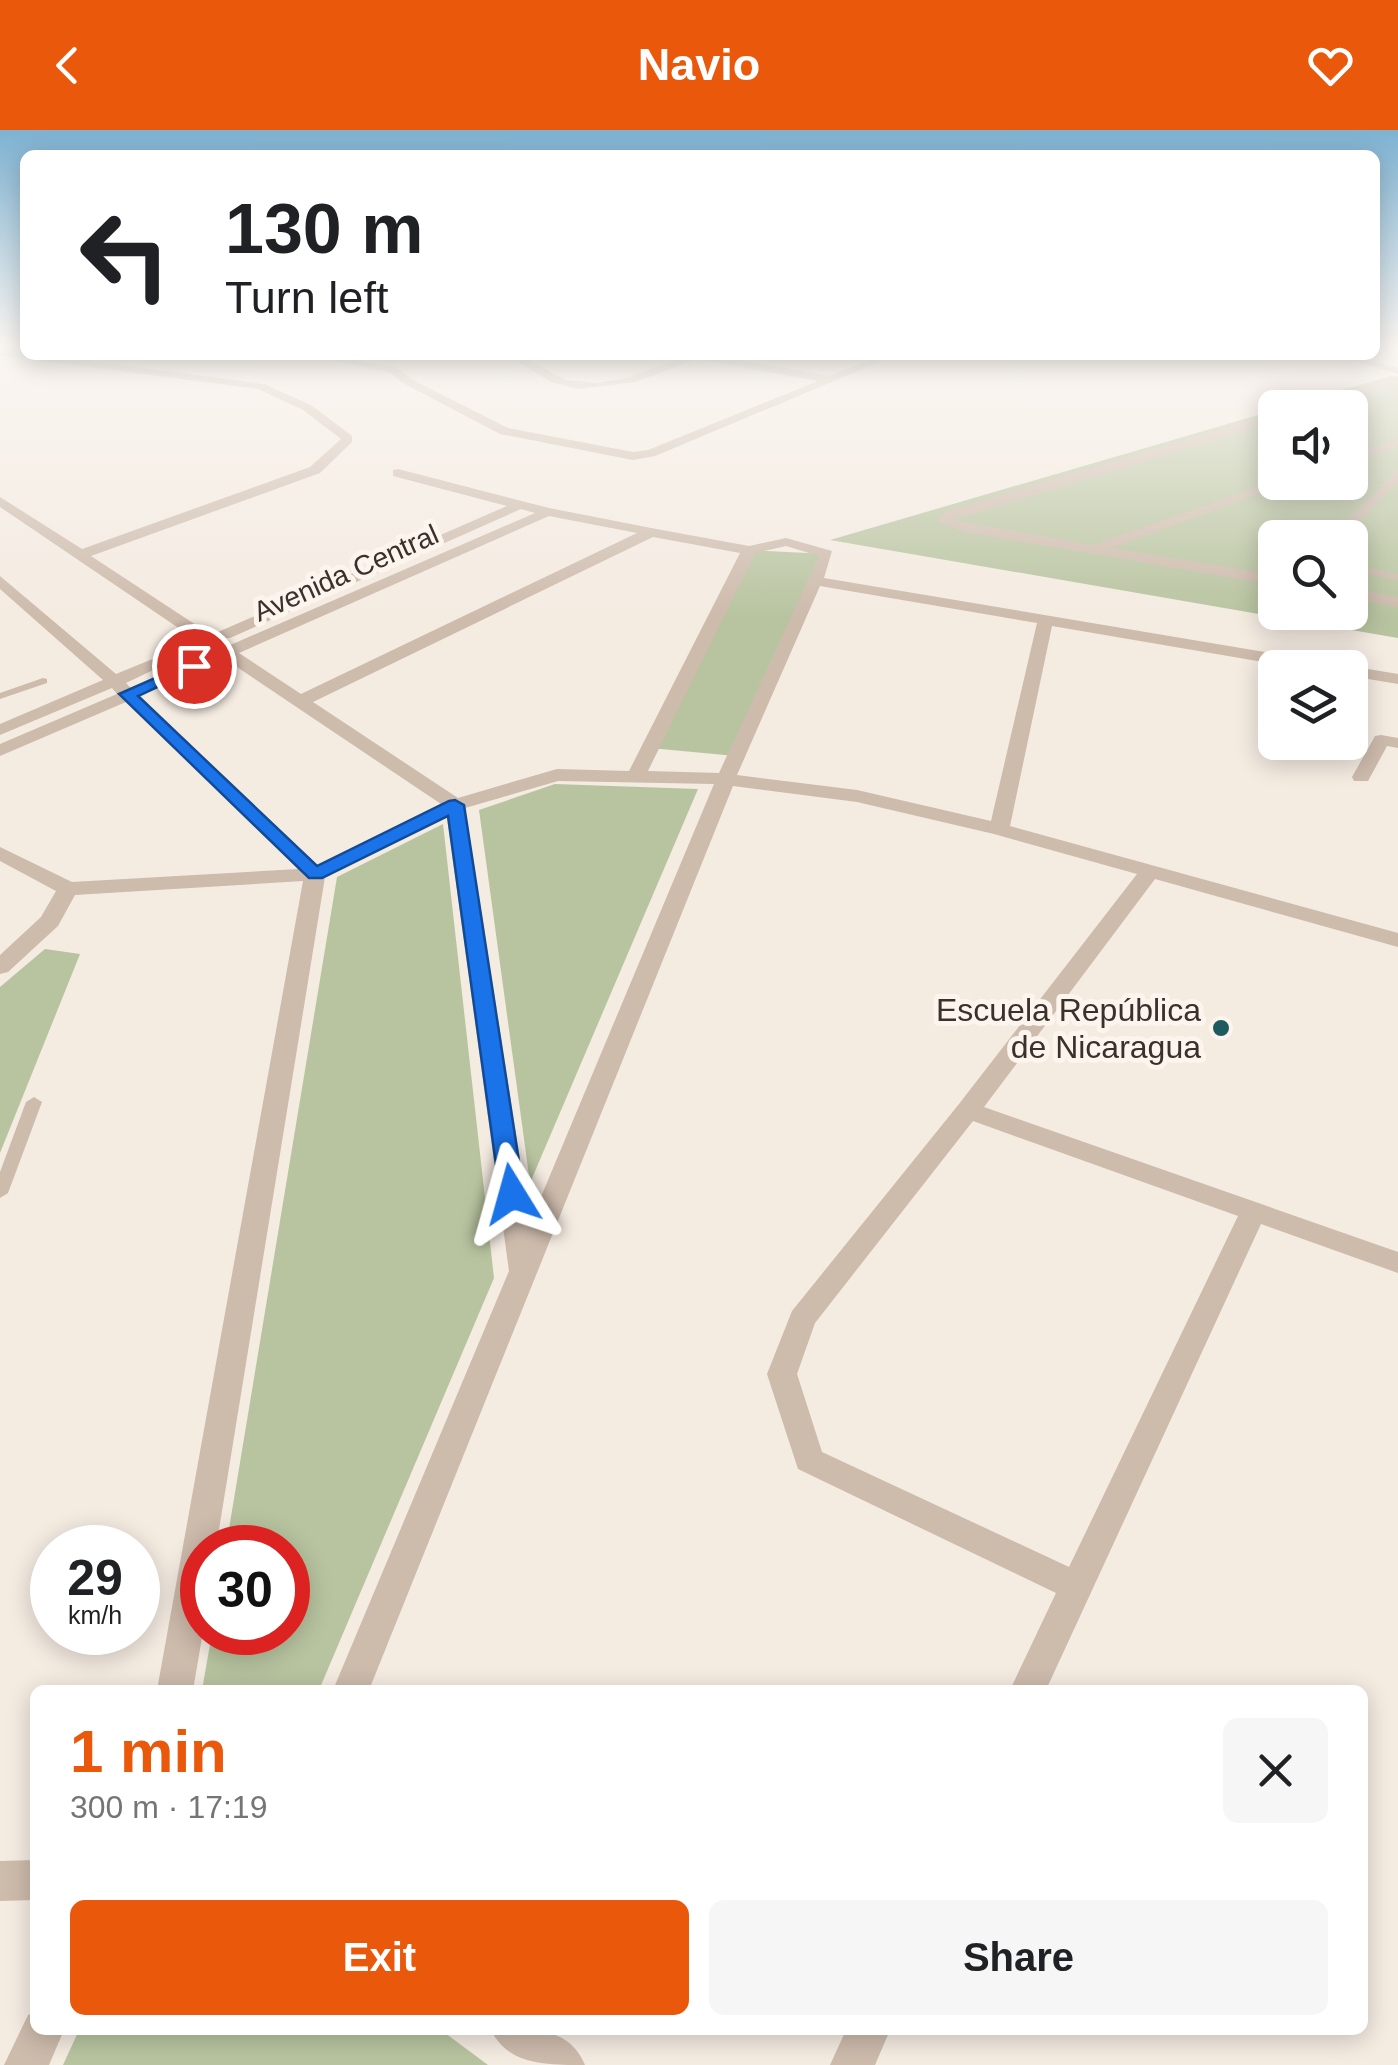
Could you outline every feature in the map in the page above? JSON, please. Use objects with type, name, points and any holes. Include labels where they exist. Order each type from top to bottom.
[{"type":"street","points":[[82,554],[315,470],[346,437]]},
{"type":"street","points":[[533,437],[611,454],[651,453],[690,437]]},
{"type":"street","points":[[1209,437],[945,518],[964,528],[1258,577]]},
{"type":"street","points":[[1368,453],[1398,443]]},
{"type":"street","points":[[1353,520],[1398,473]]},
{"type":"street","points":[[353,1685],[726,778],[827,554],[786,542],[749,550],[651,532],[548,512],[398,474]]},
{"type":"street","points":[[1092,550],[1258,491]]},
{"type":"street","points":[[0,502],[455,805],[523,1271]]},
{"type":"street","points":[[219,647],[522,504]]},
{"type":"street","name":"Avenida Central","points":[[0,751],[120,688],[548,512]]},
{"type":"street","points":[[301,701],[651,532]]},
{"type":"street","points":[[636,776],[749,550]]},
{"type":"street","points":[[815,580],[1258,656]]},
{"type":"street","points":[[3,588],[120,688],[315,874]]},
{"type":"street","points":[[1368,596],[1398,602]]},
{"type":"street","points":[[999,829],[1046,619]]},
{"type":"street","points":[[1368,674],[1398,679]]},
{"type":"street","points":[[0,730],[120,688]]},
{"type":"street","points":[[1361,777],[1381,740],[1398,744]]},
{"type":"street","points":[[0,853],[68,889],[315,874],[455,805],[557,774],[726,778],[857,796],[999,829],[1398,940]]},
{"type":"street","points":[[1077,1587],[809,1460],[782,1374],[802,1319],[1149,872]]},
{"type":"street","points":[[176,1685],[315,874]]},
{"type":"street","points":[[0,967],[50,921],[68,889]]},
{"type":"street","points":[[968,1110],[1398,1263]]},
{"type":"street","points":[[1030,1685],[1253,1212]]},
{"type":"street","points":[[0,1881],[30,1880]]},
{"type":"street","points":[[26,2065],[41,2035]]},
{"type":"street","points":[[519,2035],[563,2065]]},
{"type":"street","points":[[852,2065],[866,2035]]},
{"type":"lane","points":[[1368,571],[1398,577]]},
{"type":"lane","points":[[0,696],[43,682]]},
{"type":"lane","points":[[0,1193],[34,1102]]},
{"type":"green space","points":[[1182,437],[1258,437],[1258,500],[1368,500],[1368,437],[1398,437],[1398,638],[1352,630],[1368,630],[1368,520],[1258,520],[1258,614],[830,540]]},
{"type":"green space","points":[[749,550],[827,554],[736,756],[650,748]]},
{"type":"green space","points":[[555,784],[698,789],[530,1183],[479,810]]},
{"type":"green space","points":[[443,824],[494,1278],[321,1685],[203,1685],[208,1655],[310,1655],[310,1525],[230,1525],[337,877]]},
{"type":"green space","points":[[45,949],[80,954],[0,1153],[0,987]]},
{"type":"green space","points":[[77,2035],[448,2035],[488,2065],[63,2065]]},
{"type":"place","name":"Escuela República de Nicaragua","points":[[1221,1028]]},
{"type":"route","points":[[194,666],[127,694],[315,874],[455,805],[512,1194]]}]
